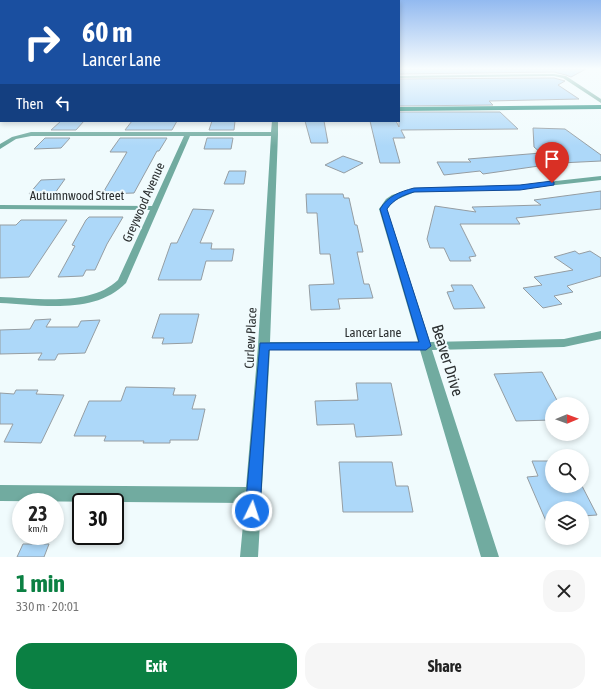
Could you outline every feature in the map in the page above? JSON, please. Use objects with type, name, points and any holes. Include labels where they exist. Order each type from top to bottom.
[{"type":"street","points":[[592,95],[601,101]]},
{"type":"street","points":[[400,109],[601,107]]},
{"type":"street","name":"Curlew Place","points":[[249,557],[264,346],[276,122]]},
{"type":"street","points":[[0,147],[18,136],[31,134],[275,134]]},
{"type":"street","name":"Greywood Avenue","points":[[0,300],[88,300],[111,292],[122,281],[188,134]]},
{"type":"street","name":"Beaver Drive","points":[[490,557],[383,209],[388,201],[414,190],[520,188],[601,178]]},
{"type":"street","name":"Autumnwood Street","points":[[0,207],[155,208]]},
{"type":"street","name":"Lancer Lane","points":[[264,346],[426,346],[564,342],[601,335]]},
{"type":"street","points":[[0,493],[253,495]]},
{"type":"building","points":[[400,95],[573,95],[579,99],[489,101],[493,105],[400,106]]},
{"type":"building","points":[[400,112],[500,112],[518,129],[401,130],[405,138],[393,138],[400,163],[380,163],[370,122],[396,122],[399,127]]},
{"type":"building","points":[[60,122],[83,122],[76,130],[51,130]]},
{"type":"building","points":[[131,122],[176,122],[172,130],[125,130]]},
{"type":"building","points":[[212,122],[235,122],[234,130],[209,130]]},
{"type":"building","points":[[305,122],[324,122],[328,143],[311,143]]},
{"type":"building","points":[[533,128],[565,129],[601,155],[601,161],[560,163],[483,174],[480,171],[444,175],[437,162],[471,162],[468,159],[541,153],[534,147]]},
{"type":"building","points":[[45,138],[70,138],[61,148],[34,149]]},
{"type":"building","points":[[120,138],[167,138],[159,151],[157,151],[134,193],[104,194],[106,191],[104,191],[127,152],[110,152]]},
{"type":"building","points":[[207,138],[233,138],[231,149],[204,149]]},
{"type":"building","points":[[343,156],[363,163],[344,173],[325,165]]},
{"type":"building","points":[[229,171],[246,171],[244,184],[224,184]]},
{"type":"building","points":[[65,179],[55,193],[29,194],[41,180]]},
{"type":"building","points":[[601,191],[601,209],[516,218],[520,224],[460,224],[476,256],[469,257],[471,261],[450,261],[444,248],[430,248],[427,239],[435,206],[476,212],[472,207],[541,205],[534,200]]},
{"type":"building","points":[[306,194],[343,194],[344,198],[349,198],[363,252],[357,252],[364,284],[369,284],[373,298],[338,299],[340,309],[311,310],[309,285],[334,284],[330,254],[320,254],[317,213],[307,213]]},
{"type":"building","points":[[193,209],[214,210],[200,243],[212,243],[211,249],[234,249],[232,261],[206,261],[201,280],[158,280],[171,243],[177,243]]},
{"type":"building","points":[[89,217],[123,217],[107,244],[95,270],[86,270],[83,276],[58,277],[75,246],[72,245]]},
{"type":"building","points":[[21,220],[67,220],[29,277],[0,278],[0,225],[16,225]]},
{"type":"building","points":[[575,251],[579,254],[590,251],[601,258],[601,276],[567,286],[573,292],[554,296],[562,304],[543,308],[523,288],[542,285],[534,277],[573,270],[554,257]]},
{"type":"building","points":[[451,285],[472,285],[485,308],[454,309],[447,292],[454,291]]},
{"type":"building","points":[[160,314],[199,314],[192,343],[162,344],[164,338],[152,338]]},
{"type":"building","points":[[51,319],[46,327],[78,327],[81,321],[100,320],[85,353],[58,354],[55,360],[38,360],[42,353],[0,354],[0,330],[30,329],[35,320]]},
{"type":"building","points":[[542,372],[555,397],[545,397],[545,420],[516,421],[494,374]]},
{"type":"building","points":[[356,383],[391,383],[402,435],[356,437],[354,424],[317,425],[315,401],[358,400]]},
{"type":"building","points":[[126,387],[175,388],[173,395],[196,395],[192,409],[205,409],[198,440],[170,440],[170,443],[143,443],[144,441],[104,441],[106,436],[74,436],[89,401],[121,401]]},
{"type":"building","points":[[16,390],[38,390],[36,394],[64,395],[41,443],[4,442],[13,424],[0,424],[0,393],[14,394]]},
{"type":"building","points":[[532,461],[545,461],[545,493],[586,493],[597,515],[589,516],[589,501],[545,501],[545,519],[527,477],[538,476]]},
{"type":"building","points":[[339,462],[392,462],[396,486],[408,486],[413,512],[343,512]]},
{"type":"building","points":[[23,545],[49,545],[44,557],[17,557]]},
{"type":"route","points":[[252,511],[264,346],[426,346],[383,209],[388,201],[414,190],[520,188],[552,183]]}]
